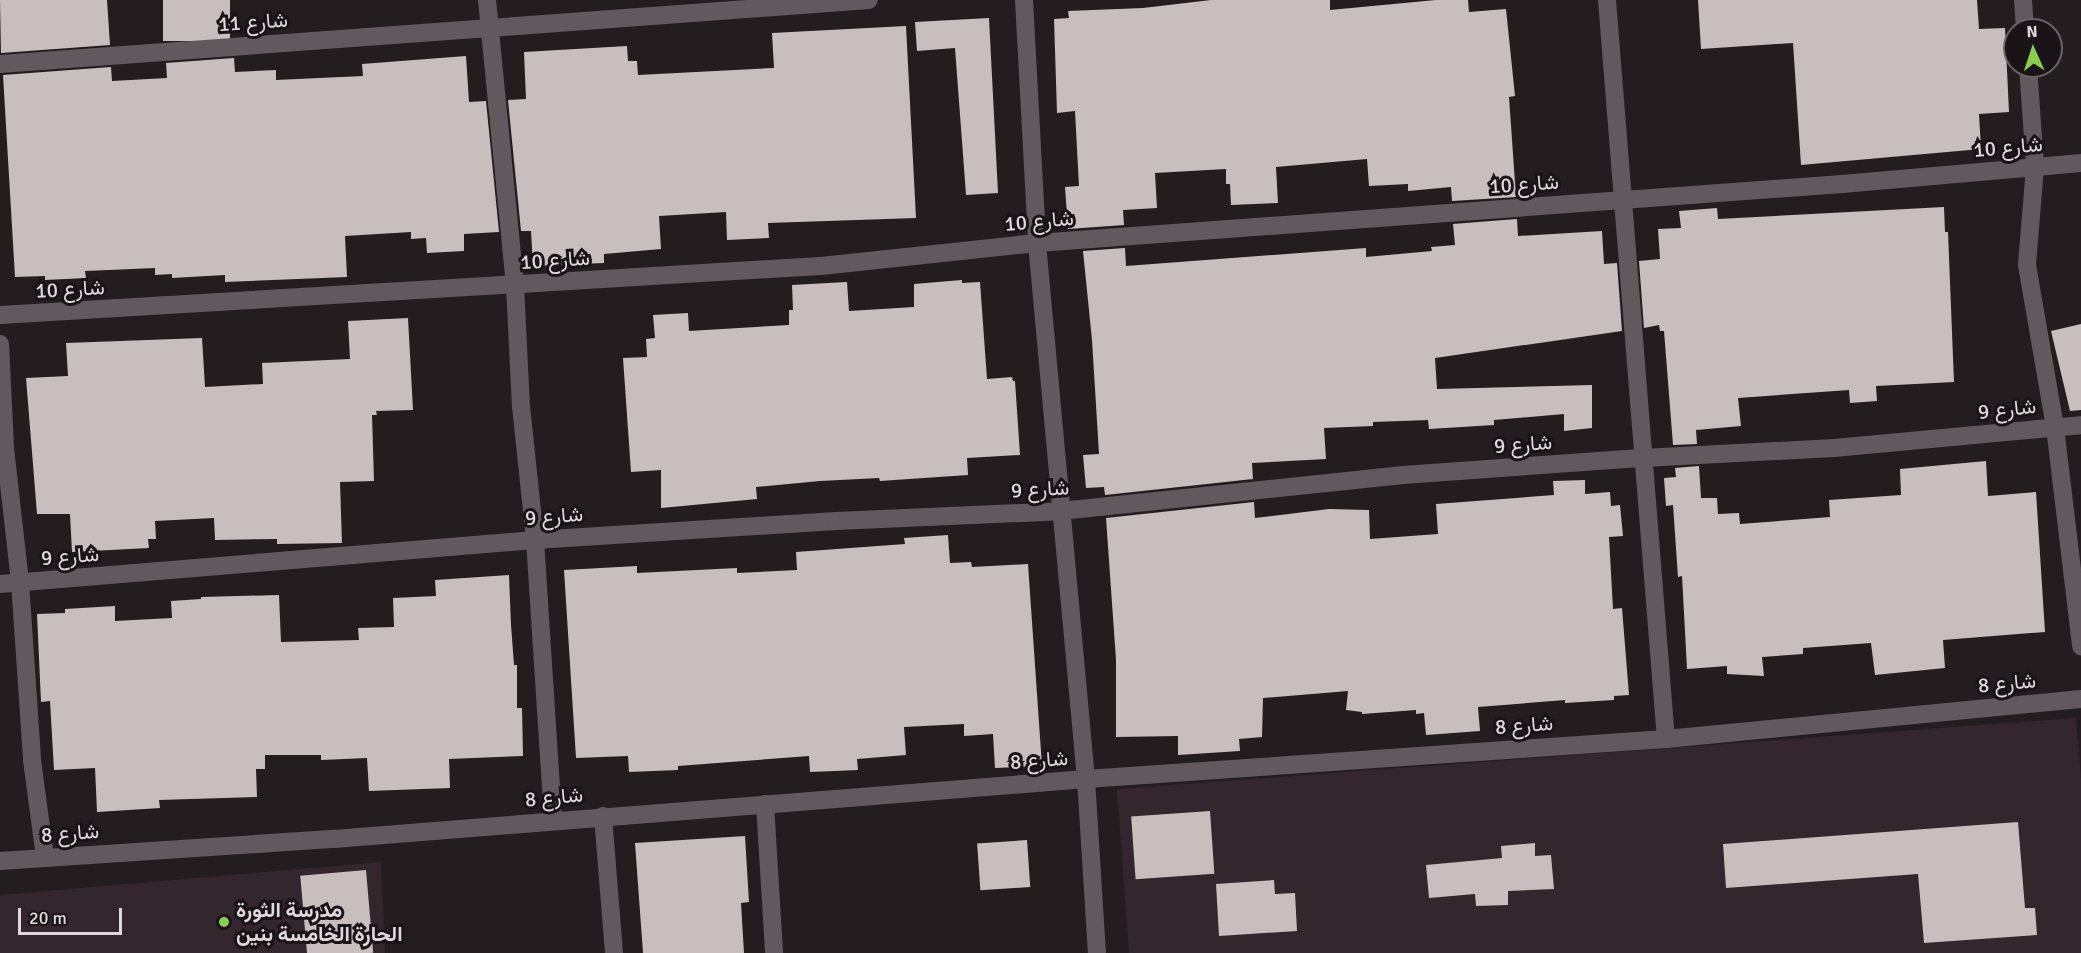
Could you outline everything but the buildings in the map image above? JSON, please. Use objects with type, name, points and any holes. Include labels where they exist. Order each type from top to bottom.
[{"type":"street","points":[[487,0],[515,285],[520,406],[535,540],[553,820]]},
{"type":"street","name":"شارع 11","points":[[0,64],[869,0]]},
{"type":"street","points":[[1024,0],[1037,243],[1086,779],[1097,953]]},
{"type":"street","points":[[1607,0],[1625,199],[1642,458],[1666,739]]},
{"type":"street","points":[[2023,0],[2024,18]]},
{"type":"street","points":[[2029,78],[2035,167],[2026,264],[2055,427],[2081,646]]},
{"type":"street","name":"شارع 10","points":[[0,315],[821,266],[1037,243],[2081,163]]},
{"type":"street","points":[[0,344],[5,448],[20,582],[32,760],[45,857]]},
{"type":"street","name":"شارع 9","points":[[0,584],[535,540],[836,521],[1061,511],[1403,475],[1642,458],[1834,448],[2081,425]]},
{"type":"street","name":"شارع 8","points":[[0,861],[334,839],[1086,779],[1666,739],[2081,699]]},
{"type":"street","points":[[765,804],[774,953]]},
{"type":"street","points":[[603,816],[614,953]]},
{"type":"shaded area","points":[[2076,718],[2081,779],[2081,953],[1129,953],[1117,789]]},
{"type":"shaded area","name":"مدرسة الثورة الحارة الخامسة بنين","points":[[381,862],[385,953],[0,953],[0,895]]},
{"type":"place","name":"مدرسة الثورة الحارة الخامسة بنين","points":[[224,922]]}]
